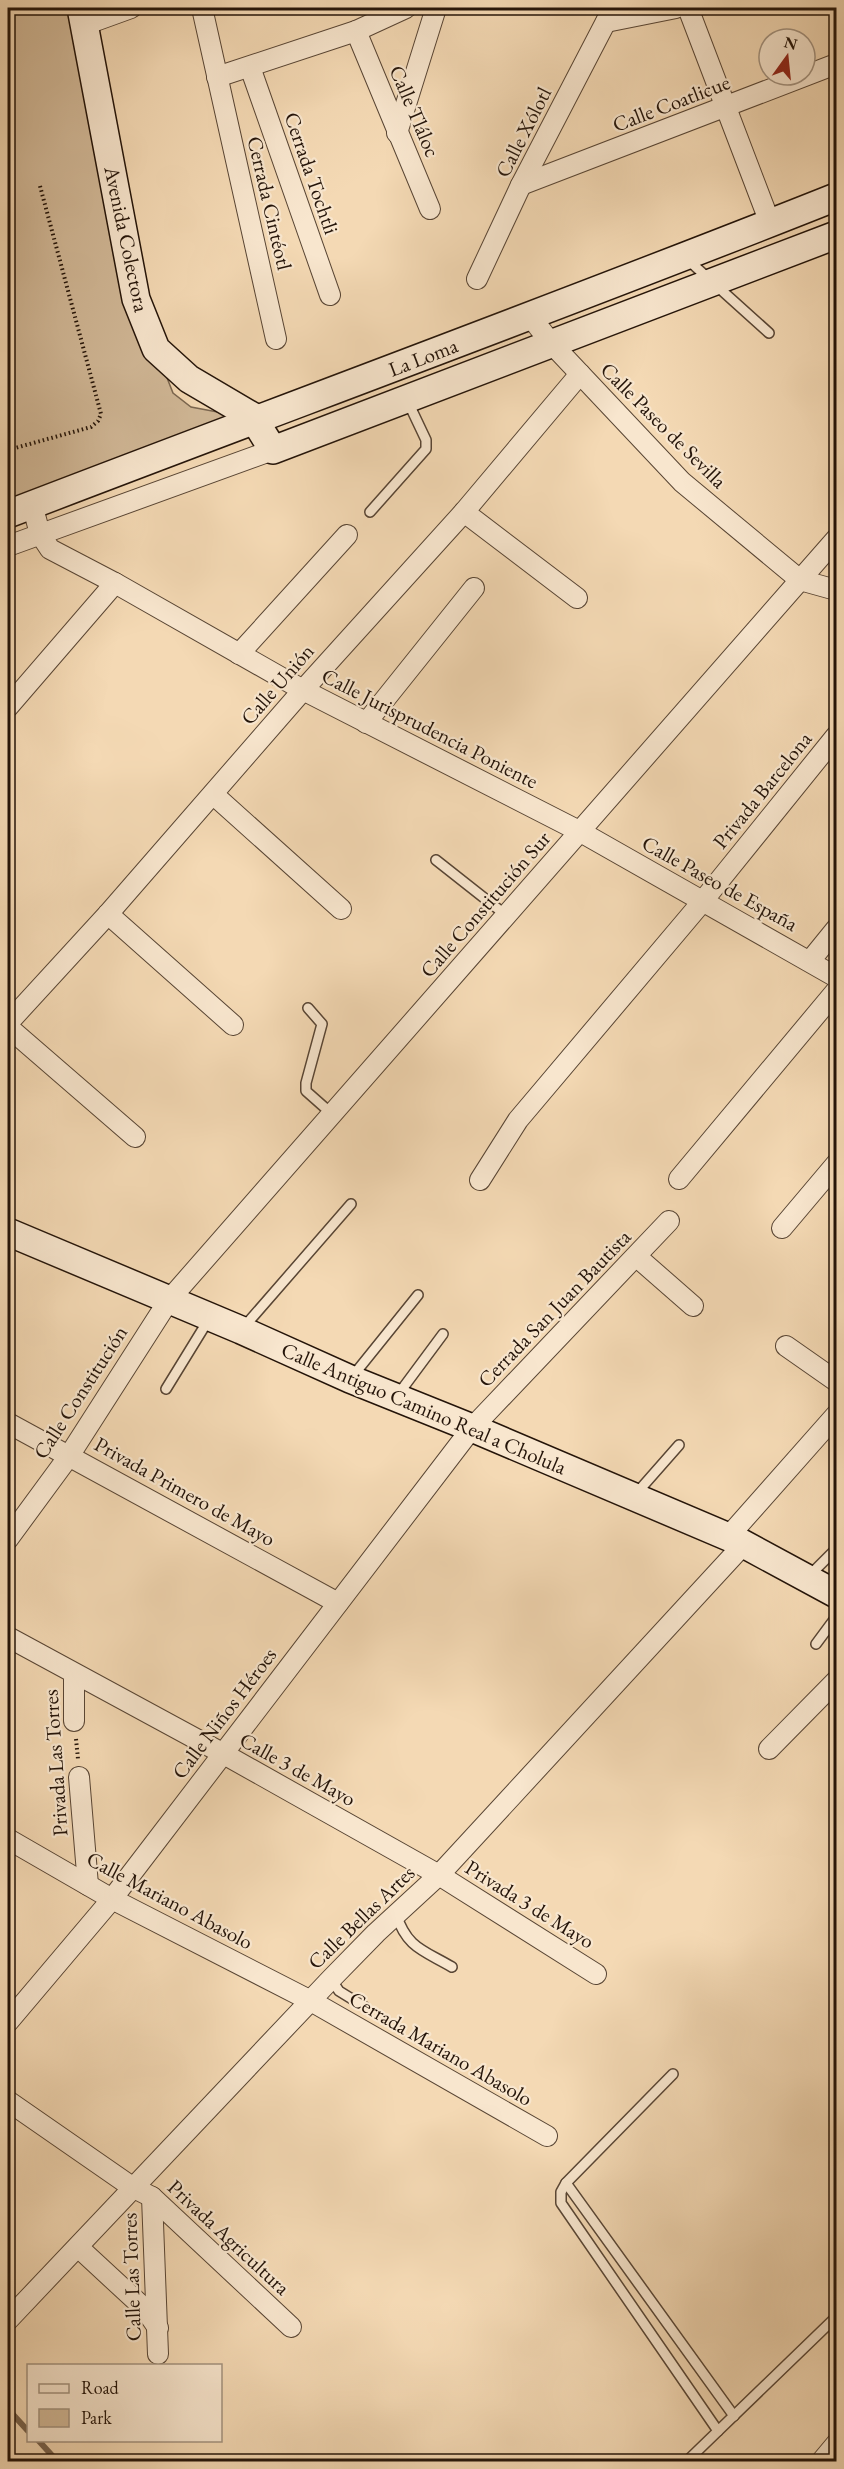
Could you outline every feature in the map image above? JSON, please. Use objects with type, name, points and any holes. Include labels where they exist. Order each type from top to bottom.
[{"type":"street","points":[[82,16],[131,8]]},
{"type":"street","name":"Cerrada Cintéotl","points":[[202,8],[276,339]]},
{"type":"street","points":[[217,77],[356,31],[406,8]]},
{"type":"street","points":[[397,133],[436,8]]},
{"type":"street","points":[[610,15],[676,8]]},
{"type":"street","points":[[688,8],[770,223]]},
{"type":"street","name":"Calle Xólotl","points":[[477,279],[521,185],[610,15]]},
{"type":"street","name":"Avenida Colectora","points":[[82,16],[136,299],[156,350],[189,379],[255,419],[273,450]]},
{"type":"street","name":"Calle Tláloc","points":[[356,31],[430,209]]},
{"type":"street","name":"Calle Coatlicue","points":[[521,185],[837,64]]},
{"type":"street","name":"Cerrada Tochtli","points":[[250,67],[330,295]]},
{"type":"street","name":"La Loma","points":[[20,509],[837,197]]},
{"type":"street","points":[[8,546],[273,450],[837,235]]},
{"type":"street","name":"Calle Paseo de Sevilla","points":[[530,316],[551,343],[682,482],[800,580],[837,590]]},
{"type":"street","name":"Calle Unión","points":[[8,1025],[214,795],[303,690],[464,512],[580,374]]},
{"type":"street","points":[[20,509],[40,534]]},
{"type":"street","points":[[464,512],[578,598]]},
{"type":"street","name":"Calle Jurisprudencia Poniente","points":[[40,534],[50,549],[115,583],[303,690],[579,831]]},
{"type":"street","points":[[239,654],[347,535]]},
{"type":"street","name":"Calle Constitución Sur","points":[[169,1300],[837,539]]},
{"type":"street","points":[[8,706],[115,583]]},
{"type":"street","points":[[366,723],[474,588]]},
{"type":"street","name":"Privada Barcelona","points":[[480,1180],[518,1120],[702,902],[837,736]]},
{"type":"street","points":[[214,795],[341,909]]},
{"type":"street","name":"Calle Paseo de España","points":[[579,831],[837,977]]},
{"type":"street","points":[[108,914],[233,1025]]},
{"type":"street","points":[[810,961],[837,929]]},
{"type":"street","points":[[679,1179],[837,992]]},
{"type":"street","points":[[8,1025],[135,1137]]},
{"type":"street","points":[[783,1228],[837,1164]]},
{"type":"street","name":"Cerrada San Juan Bautista","points":[[472,1428],[669,1221]]},
{"type":"street","name":"Calle Antiguo Camino Real a Cholula","points":[[8,1232],[241,1330],[350,1379],[736,1540],[837,1594]]},
{"type":"street","points":[[637,1257],[693,1306]]},
{"type":"street","name":"Calle Constitución","points":[[8,1539],[69,1455],[169,1300]]},
{"type":"street","points":[[786,1346],[837,1381]]},
{"type":"street","name":"Calle Bellas Artes","points":[[8,2320],[331,1979],[439,1875],[736,1540],[837,1415]]},
{"type":"street","name":"Privada Primero de Mayo","points":[[8,1423],[338,1603]]},
{"type":"street","name":"Calle Niños Héroes","points":[[8,2022],[112,1899],[472,1428]]},
{"type":"street","name":"Calle 3 de Mayo","points":[[8,1637],[439,1875]]},
{"type":"street","name":"Privada Las Torres","points":[[74,1674],[74,1720]]},
{"type":"street","points":[[769,1749],[837,1681]]},
{"type":"street","name":"Privada Las Torres","points":[[80,1777],[88,1885]]},
{"type":"street","name":"Calle Mariano Abasolo","points":[[8,1839],[112,1899],[311,2001]]},
{"type":"street","name":"Privada 3 de Mayo","points":[[439,1875],[596,1974]]},
{"type":"street","name":"Cerrada Mariano Abasolo","points":[[311,2001],[547,2136]]},
{"type":"street","name":"Privada Agricultura","points":[[8,2101],[132,2187],[152,2197],[291,2327]]},
{"type":"street","name":"Calle Las Torres","points":[[152,2197],[158,2354]]},
{"type":"street","points":[[78,2247],[144,2309],[158,2328]]},
{"type":"street","points":[[821,2462],[837,2444]]},
{"type":"lane","points":[[684,256],[769,333]]},
{"type":"lane","points":[[370,512],[426,449],[426,440],[406,399]]},
{"type":"lane","points":[[436,860],[507,916]]},
{"type":"lane","points":[[308,1008],[322,1024],[306,1083],[306,1091],[332,1114]]},
{"type":"lane","points":[[241,1330],[351,1204]]},
{"type":"lane","points":[[350,1379],[418,1295]]},
{"type":"lane","points":[[166,1389],[210,1318]]},
{"type":"lane","points":[[396,1398],[443,1334]]},
{"type":"lane","points":[[634,1496],[679,1445]]},
{"type":"lane","points":[[808,1578],[837,1549]]},
{"type":"lane","points":[[816,1644],[837,1617]]},
{"type":"lane","points":[[396,1914],[409,1942],[452,1967]]},
{"type":"lane","points":[[331,1979],[339,1991],[365,2007]]},
{"type":"lane","points":[[674,2074],[566,2183],[561,2192],[561,2203],[718,2431]]},
{"type":"lane","points":[[566,2183],[734,2416]]},
{"type":"lane","points":[[686,2462],[837,2317]]},
{"type":"lane","points":[[689,2389],[705,2376]]},
{"type":"path","points":[[8,450],[91,427],[98,422],[101,414],[40,186]]},
{"type":"path","name":"Privada Las Torres","points":[[74,1720],[80,1777]]},
{"type":"green space","points":[[8,8],[79,8],[136,299],[173,393],[191,407],[255,419],[8,514]]},
{"type":"waterway","points":[[8,2409],[27,2430]]},
{"type":"waterway","points":[[40,2442],[58,2462]]}]
